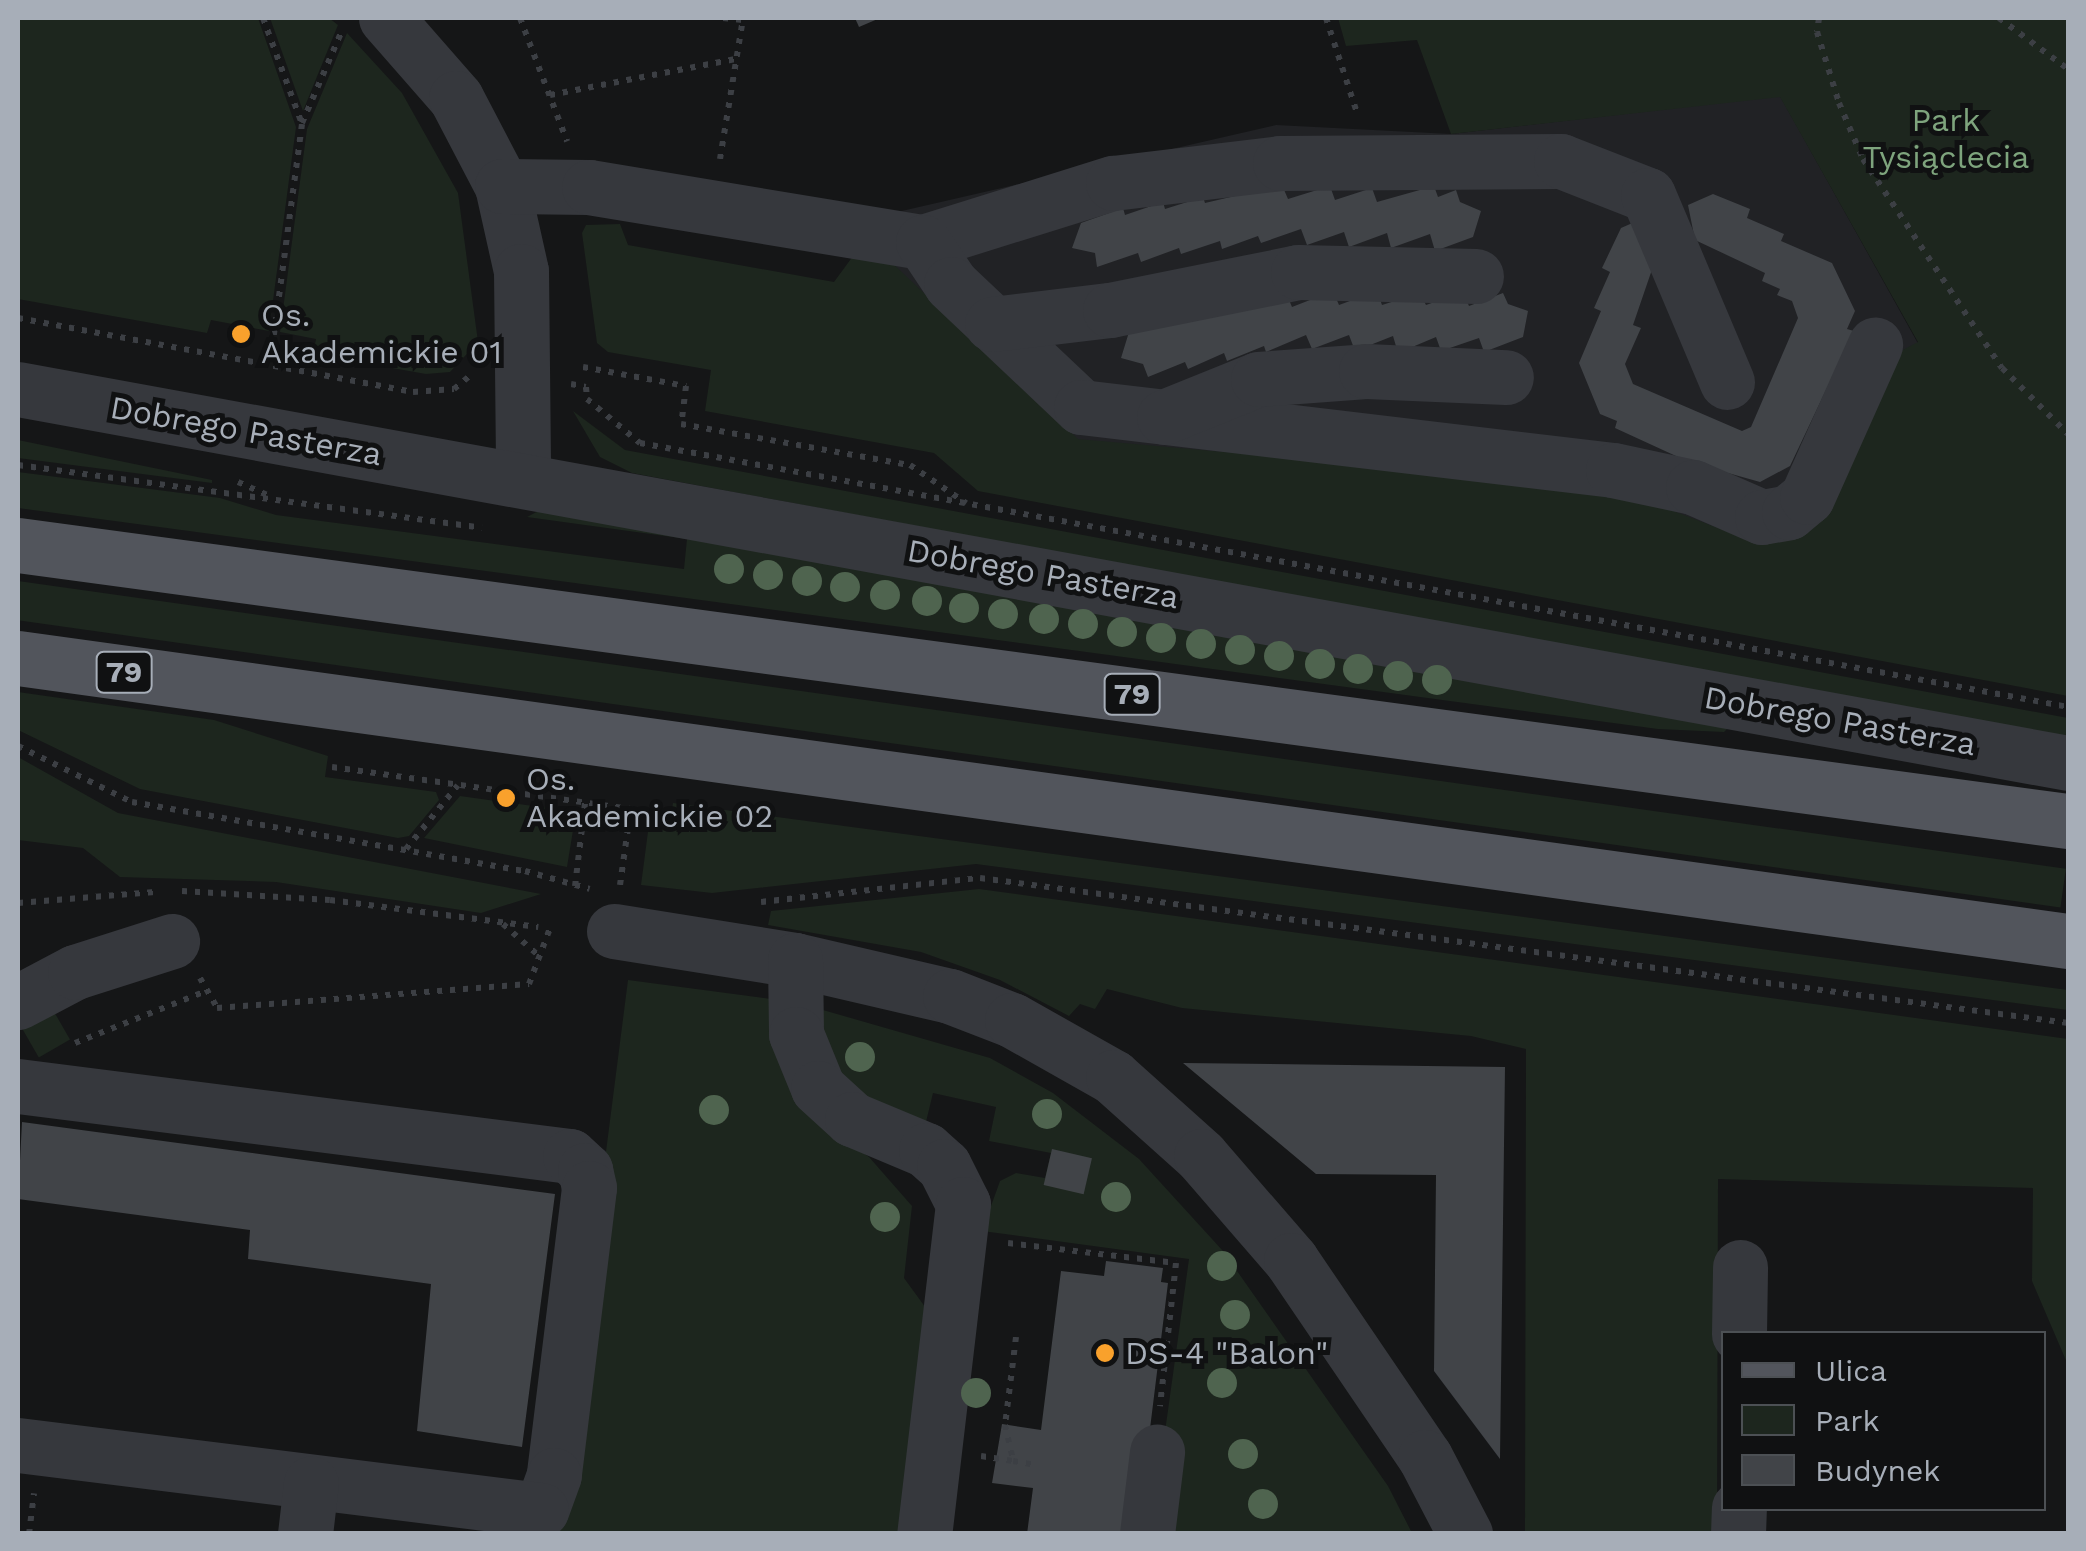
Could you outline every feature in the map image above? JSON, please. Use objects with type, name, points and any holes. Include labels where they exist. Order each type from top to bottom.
[{"type":"main road","name":"79","points":[[18,545],[2068,821]]},
{"type":"main road","name":"79","points":[[18,658],[2068,942]]},
{"type":"street","points":[[366,20],[456,98],[502,186],[520,271],[523,478]]},
{"type":"street","points":[[502,186],[589,188],[905,240],[1113,183],[1280,163],[1560,161],[1648,195],[1727,382]]},
{"type":"street","points":[[905,240],[1081,407],[1156,420],[1613,470],[1693,487],[1750,516],[1775,517],[1798,506],[1814,486],[1875,345]]},
{"type":"street","points":[[992,324],[1110,310],[1298,272],[1476,276]]},
{"type":"street","points":[[1156,420],[1258,379],[1366,371],[1506,377]]},
{"type":"street","name":"Dobrego Pasterza","points":[[18,389],[523,478],[2068,763]]},
{"type":"street","points":[[614,931],[795,960],[950,996],[1012,1020],[1072,1050],[1154,1111],[1291,1260],[1426,1457],[1465,1534]]},
{"type":"street","points":[[18,1002],[75,972],[172,941]]},
{"type":"street","points":[[795,960],[796,1034],[818,1088],[852,1119],[926,1150],[944,1166],[963,1204],[963,1234],[924,1534]]},
{"type":"street","points":[[18,1086],[570,1156],[585,1170],[589,1188],[554,1475],[541,1510],[308,1508],[18,1445]]},
{"type":"street","points":[[1740,1267],[1740,1331]]},
{"type":"street","points":[[1147,1534],[1157,1452]]},
{"type":"path","points":[[263,18],[302,124]]},
{"type":"path","points":[[520,18],[567,139]]},
{"type":"path","points":[[720,164],[743,19],[724,18]]},
{"type":"path","points":[[1326,18],[1362,129],[1361,161]]},
{"type":"path","points":[[1816,18],[1817,32],[1864,159],[2002,368],[2068,434]]},
{"type":"path","points":[[1999,18],[2068,69]]},
{"type":"path","points":[[270,365],[302,124],[366,20]]},
{"type":"path","points":[[550,95],[736,60]]},
{"type":"path","points":[[18,318],[430,392],[454,389],[480,366]]},
{"type":"path","points":[[583,366],[686,386],[681,424],[910,466],[968,504]]},
{"type":"path","points":[[568,384],[586,388],[586,399],[640,443],[2068,707]]},
{"type":"path","points":[[18,465],[494,530]]},
{"type":"path","points":[[18,746],[132,802],[525,870]]},
{"type":"path","points":[[332,767],[666,814]]},
{"type":"path","points":[[406,849],[458,785]]},
{"type":"path","points":[[575,886],[585,802]]},
{"type":"path","points":[[614,931],[628,821]]},
{"type":"path","points":[[768,901],[980,878],[2068,1023]]},
{"type":"path","points":[[18,903],[73,894],[240,892],[538,927]]},
{"type":"path","points":[[502,923],[539,956]]},
{"type":"path","points":[[172,941],[190,946],[204,992],[217,1008],[529,984],[550,928]]},
{"type":"path","points":[[71,1046],[204,992]]},
{"type":"path","points":[[963,1234],[1176,1263],[1157,1452]]},
{"type":"path","points":[[1013,1461],[1005,1425],[1016,1336]]},
{"type":"path","points":[[996,1459],[1036,1465]]},
{"type":"shaded area","points":[[1780,96],[1930,365],[1873,550],[1077,455],[881,267],[893,213],[1276,125],[1451,134]]},
{"type":"green space","points":[[18,18],[258,18],[296,127],[269,331],[211,320],[207,333],[18,299]]},
{"type":"green space","points":[[270,18],[329,18],[338,25],[303,111]]},
{"type":"green space","name":"Park Tysiąclecia","points":[[1338,18],[2068,18],[2068,696],[978,491],[934,453],[705,411],[711,370],[608,352],[597,343],[582,233],[586,225],[620,224],[628,245],[834,282],[856,252],[887,258],[1078,439],[1607,486],[1747,539],[1897,353],[1918,342],[1780,97],[1451,134],[1417,40],[1346,46]]},
{"type":"green space","points":[[347,33],[402,93],[458,193],[478,342],[450,372],[426,374],[313,354],[316,339],[280,332],[307,129]]},
{"type":"green space","points":[[573,411],[625,450],[2068,718],[2068,741],[632,473],[600,457]]},
{"type":"green space","points":[[18,440],[212,480],[212,483],[18,458]]},
{"type":"green space","points":[[18,472],[220,498],[276,515],[684,569],[687,539],[527,517],[548,506],[1730,726],[1724,732],[1658,729],[18,508]]},
{"type":"green space","points":[[18,581],[2066,869],[2060,907],[18,620]]},
{"type":"green space","points":[[18,692],[214,720],[328,756],[325,777],[436,792],[439,800],[409,836],[398,838],[140,789],[18,730]]},
{"type":"green space","points":[[18,757],[118,813],[541,894],[481,913],[276,882],[120,877],[83,848],[18,840]]},
{"type":"green space","points":[[460,796],[576,812],[567,867],[424,838]]},
{"type":"green space","points":[[673,803],[2068,990],[2068,1010],[976,864],[712,893],[641,885],[649,824],[669,827]]},
{"type":"green space","points":[[979,889],[2068,1039],[2068,1365],[2032,1281],[2033,1188],[1718,1179],[1717,1533],[1525,1533],[1526,1049],[1471,1036],[1182,1008],[1107,989],[1095,1009],[1080,1004],[1069,1016],[1000,980],[921,952],[768,925],[771,911]]},
{"type":"green space","points":[[628,980],[771,999],[833,1131],[869,1157],[912,1206],[904,1278],[939,1326],[912,1533],[557,1534]]},
{"type":"green space","points":[[809,1006],[990,1058],[1053,1093],[1139,1159],[1223,1251],[1388,1486],[1412,1533],[1166,1533],[1163,1446],[1189,1259],[982,1231],[1000,1181],[1016,1173],[1045,1178],[1051,1153],[989,1141],[996,1107],[933,1093],[925,1126],[852,1097]]},
{"type":"green space","points":[[53,1010],[70,1039],[39,1057],[22,1028]]},
{"type":"building","points":[[855,18],[880,18],[859,27]]},
{"type":"building","points":[[1282,185],[1288,199],[1330,186],[1335,200],[1372,188],[1377,202],[1434,186],[1438,197],[1456,190],[1460,202],[1481,211],[1473,237],[1435,251],[1430,234],[1391,248],[1387,233],[1349,247],[1344,232],[1307,245],[1301,229],[1261,243],[1258,236],[1222,249],[1220,241],[1181,254],[1179,248],[1141,262],[1138,253],[1097,267],[1095,253],[1072,248],[1081,223],[1123,208],[1125,215],[1163,202],[1165,209],[1203,197],[1205,203]]},
{"type":"building","points":[[1713,194],[1750,209],[1747,218],[1784,234],[1781,241],[1832,263],[1855,311],[1847,329],[1854,331],[1790,466],[1760,482],[1728,473],[1726,479],[1615,428],[1617,421],[1600,414],[1579,363],[1601,311],[1594,308],[1610,272],[1602,268],[1621,228],[1637,221],[1658,252],[1633,325],[1641,328],[1625,364],[1633,384],[1742,431],[1751,427],[1798,318],[1792,301],[1777,295],[1780,289],[1762,281],[1765,273],[1695,240],[1688,205]]},
{"type":"building","points":[[1284,288],[1292,307],[1333,291],[1339,305],[1377,291],[1382,305],[1420,293],[1426,305],[1463,292],[1469,306],[1503,293],[1508,304],[1528,311],[1523,337],[1484,352],[1479,338],[1441,351],[1436,337],[1398,353],[1393,336],[1355,351],[1349,335],[1312,349],[1306,335],[1266,352],[1264,346],[1227,361],[1224,353],[1188,369],[1185,362],[1148,377],[1143,364],[1121,358],[1129,332]]},
{"type":"building","points":[[1183,1063],[1505,1067],[1500,1459],[1434,1371],[1436,1175],[1316,1174]]},
{"type":"building","points":[[22,1122],[555,1194],[522,1447],[417,1431],[431,1284],[248,1259],[250,1230],[18,1199]]},
{"type":"building","points":[[1052,1149],[1092,1158],[1084,1194],[1044,1185]]},
{"type":"building","name":"DS-4 \"Balon\"","points":[[1106,1261],[1163,1268],[1161,1282],[1168,1283],[1137,1534],[1027,1534],[1033,1488],[992,1483],[1002,1424],[1041,1430],[1061,1271],[1104,1276]]},
{"type":"place","name":"Os. Akademickie 01","points":[[241,334]]},
{"type":"place","name":"Os. Akademickie 02","points":[[506,798]]},
{"type":"place","name":"DS-4 \"Balon\"","points":[[1105,1353]]}]
